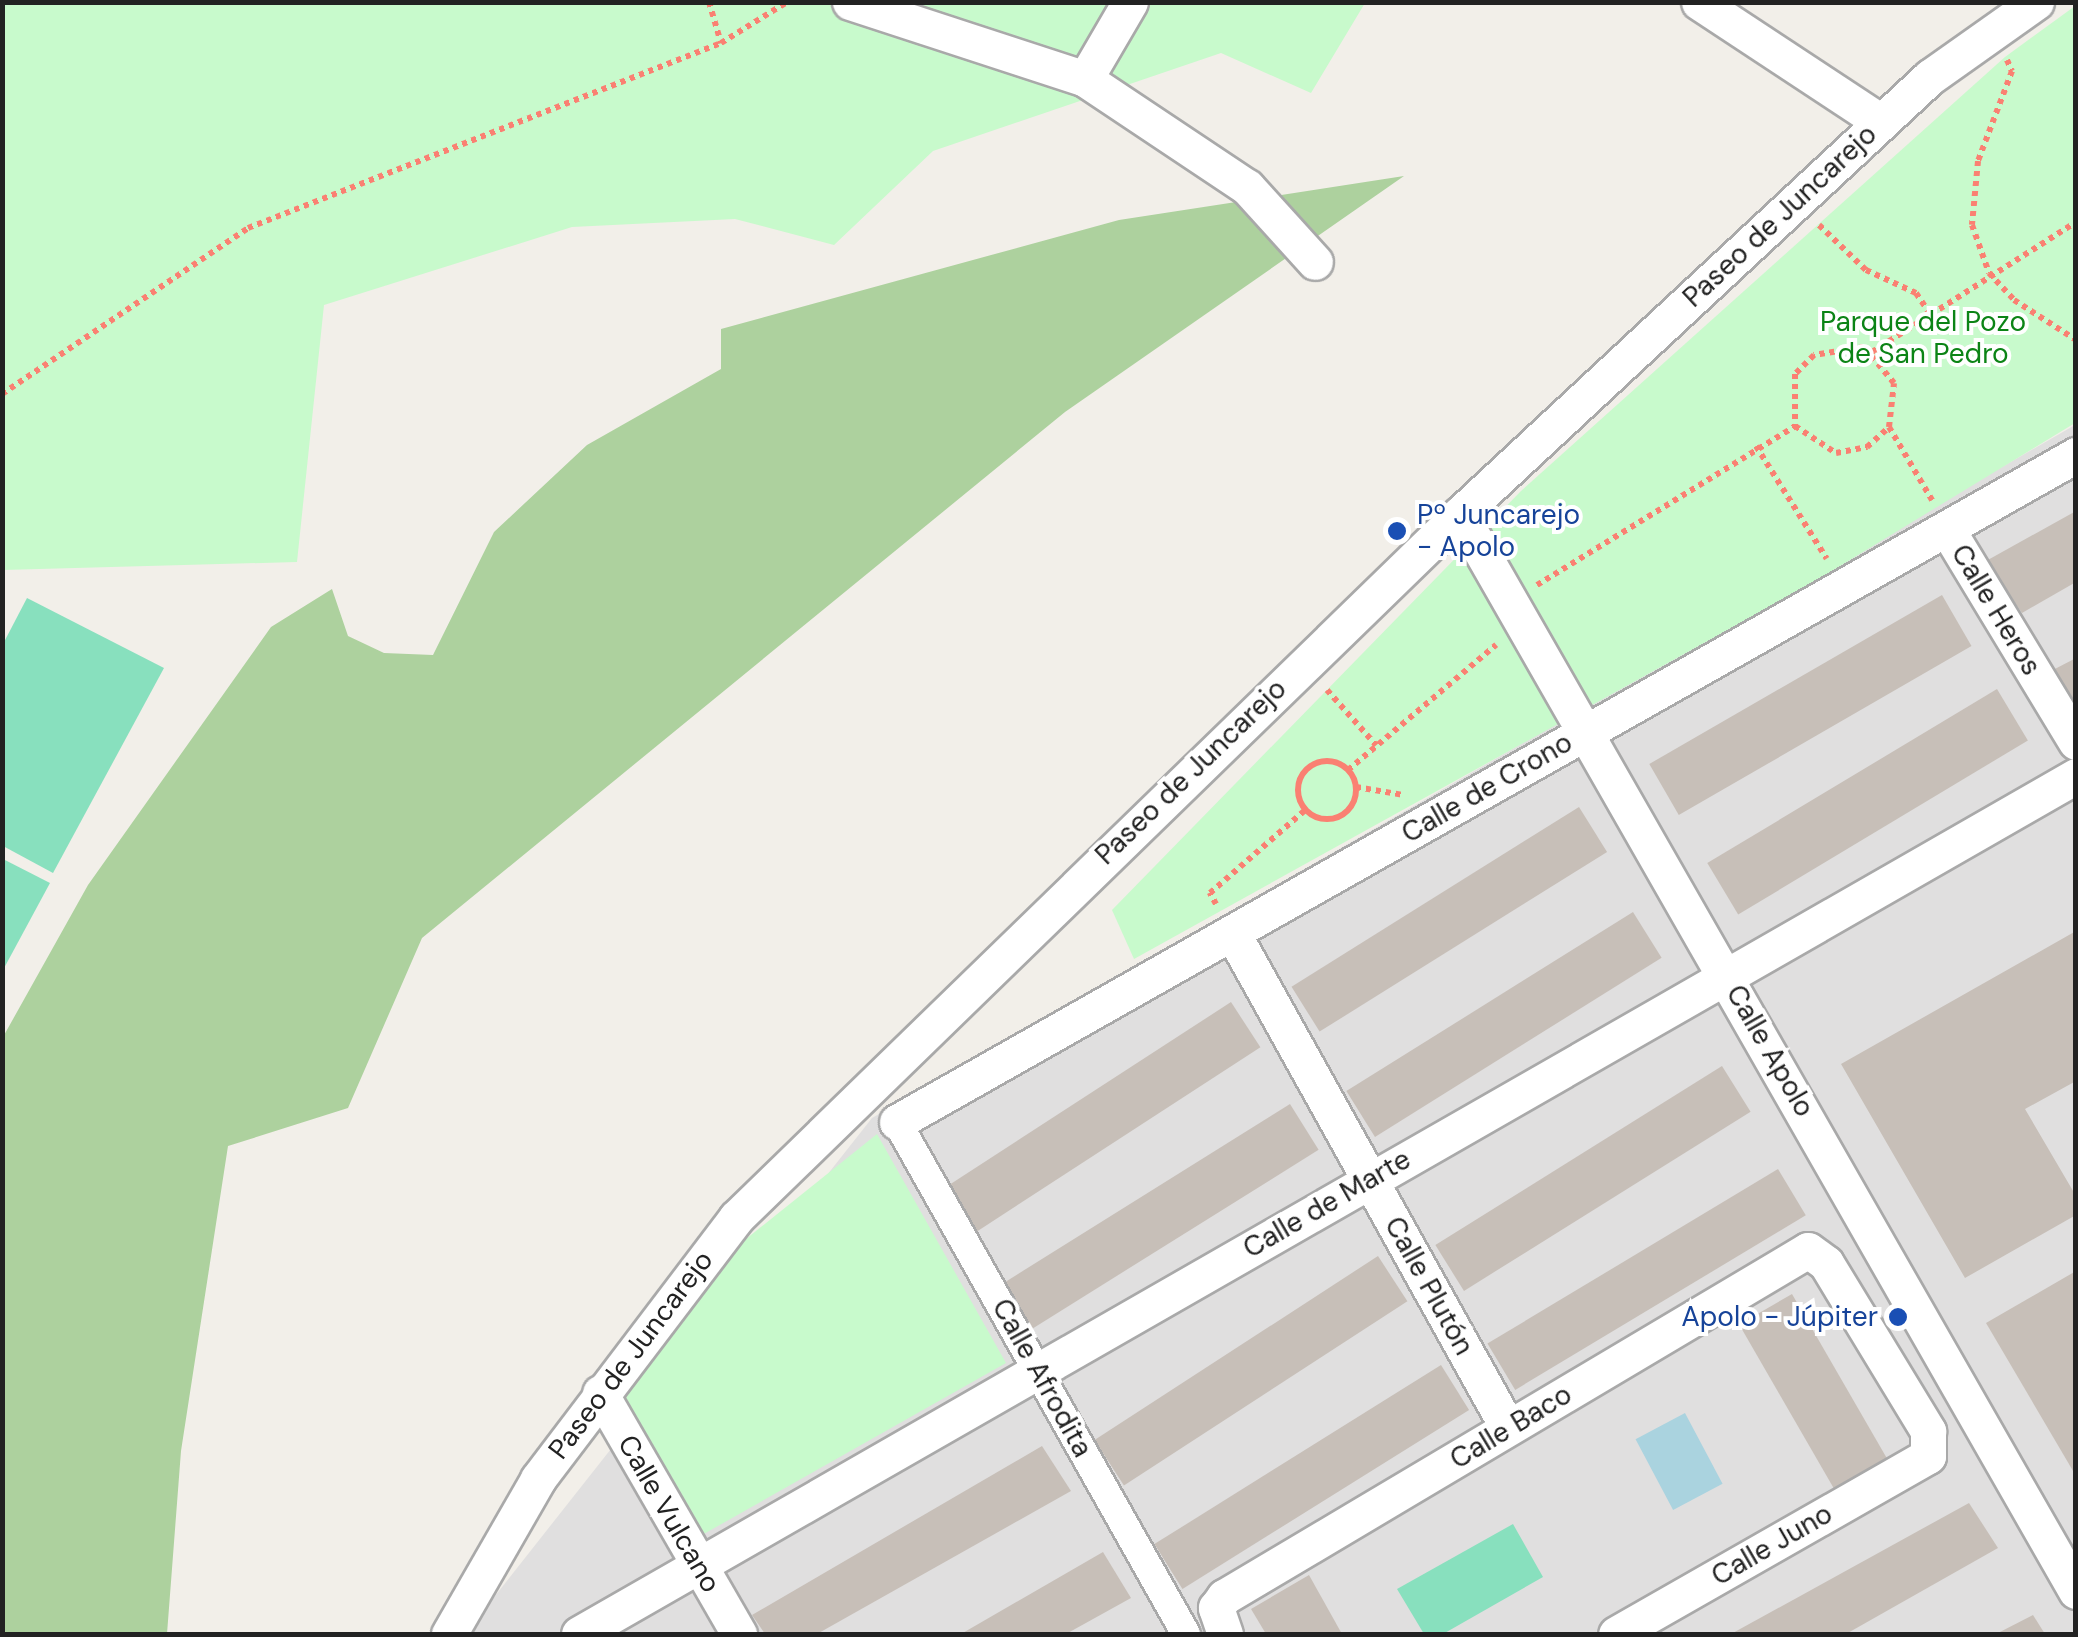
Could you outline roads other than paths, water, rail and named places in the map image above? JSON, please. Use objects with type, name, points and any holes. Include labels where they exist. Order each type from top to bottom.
[{"type":"street","points":[[850,2],[1085,79],[1246,187],[1316,262]]},
{"type":"street","points":[[1085,79],[1130,2]]},
{"type":"street","points":[[1699,2],[1881,122]]},
{"type":"street","name":"Paseo de Juncarejo","points":[[448,1634],[600,1393],[736,1218],[1460,514],[1881,122],[1990,29],[2036,2]]},
{"type":"street","name":"Calle de Crono","points":[[898,1122],[1845,587],[1940,516],[2076,455]]},
{"type":"street","name":"Calle Apolo","points":[[1460,514],[1589,730],[2076,1591]]},
{"type":"street","name":"Calle Heros","points":[[1940,516],[2076,742]]},
{"type":"street","name":"Calle de Marte","points":[[580,1634],[2076,776]]},
{"type":"street","name":"Calle Plutón","points":[[1233,934],[1508,1428]]},
{"type":"street","name":"Calle Afrodita","points":[[898,1122],[1186,1634]]},
{"type":"street","name":"Calle Baco","points":[[1225,1634],[1216,1608],[1224,1596],[1808,1250],[1826,1263],[1928,1431],[1928,1456]]},
{"type":"street","name":"Calle Vulcano","points":[[600,1393],[738,1634]]},
{"type":"street","name":"Calle Juno","points":[[1624,1633],[1928,1456]]},
{"type":"water","points":[[1685,1413],[1723,1484],[1673,1510],[1636,1439]]},
{"type":"place","name":"Pº Juncarejo - Apolo","points":[[1397,531]]},
{"type":"place","name":"Apolo - Júpiter","points":[[1898,1317]]},
{"type":"park label","name":"Parque del Pozo de San Pedro","points":[[1923,338]]}]
